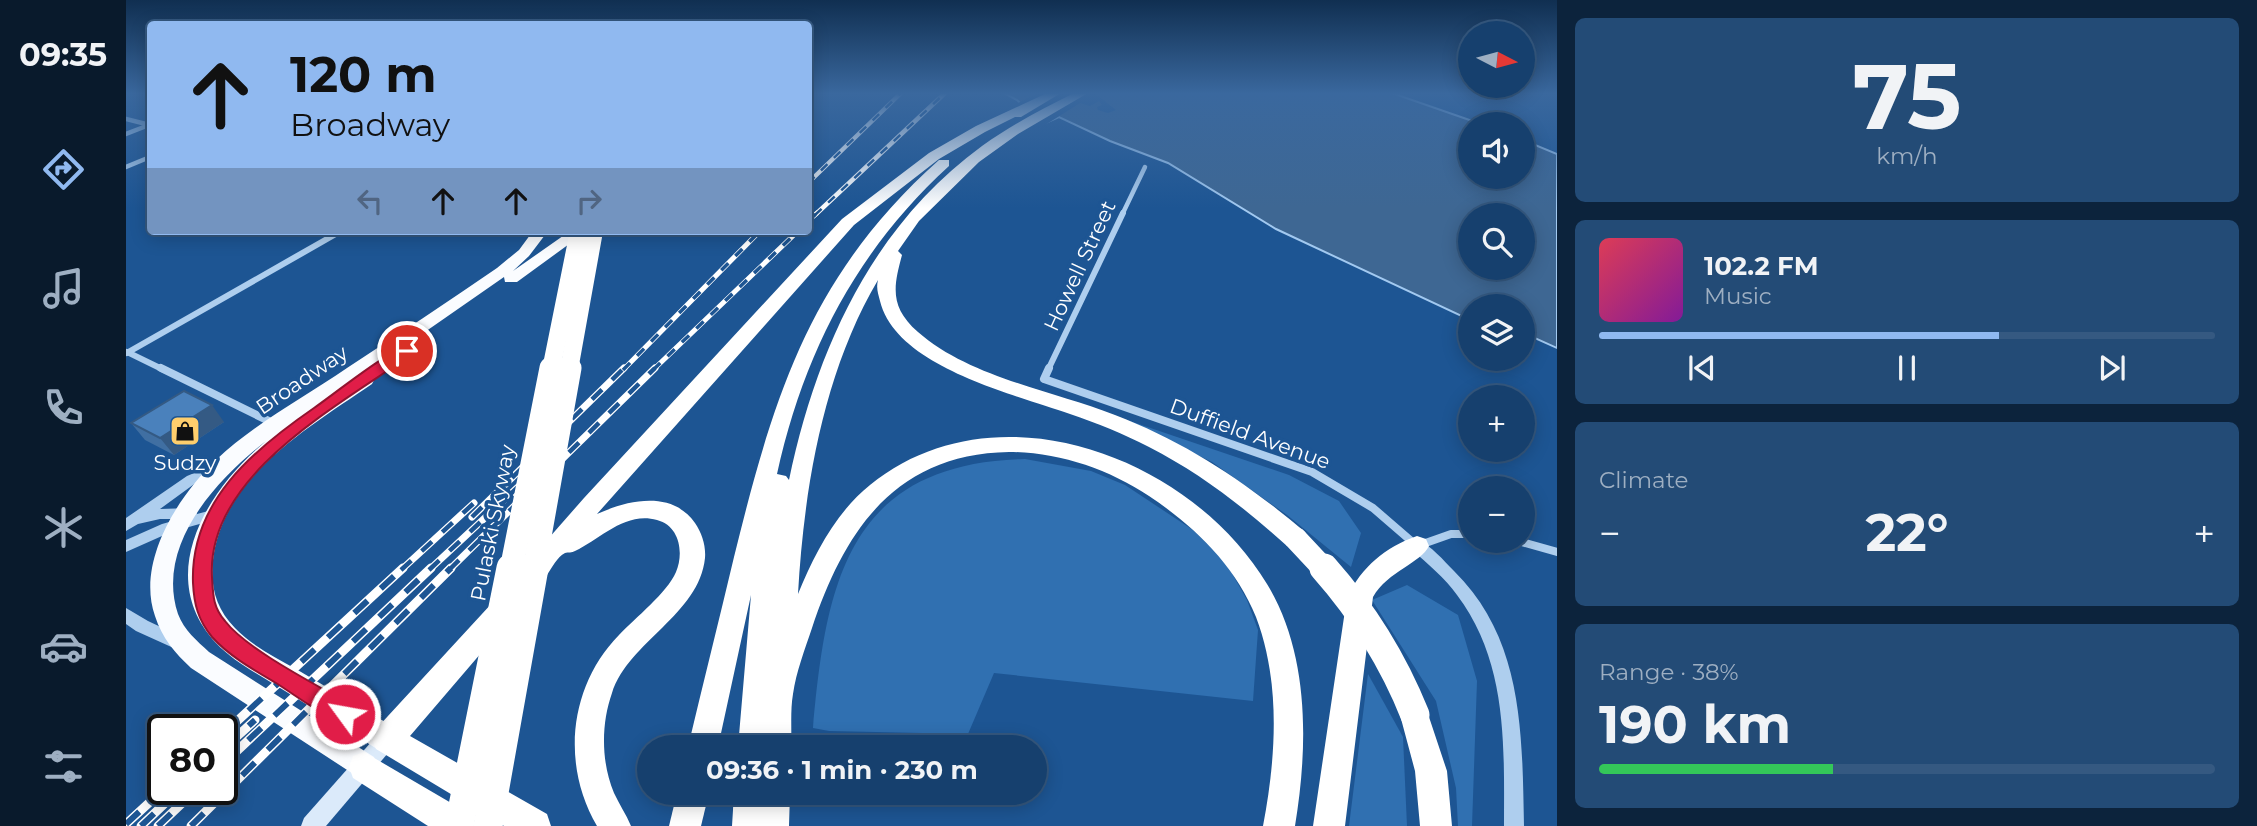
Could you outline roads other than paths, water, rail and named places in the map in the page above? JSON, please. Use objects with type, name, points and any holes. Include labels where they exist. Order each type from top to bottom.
[{"type":"highway","points":[[534,826],[387,739],[553,552],[592,504],[836,234],[886,190],[975,132]]},
{"type":"highway","points":[[706,735],[781,417],[803,356],[858,257],[896,208],[950,158],[989,132]]},
{"type":"highway","points":[[777,735],[779,693],[777,560],[829,363],[866,283],[888,248],[957,173],[1014,132]]},
{"type":"highway","points":[[905,229],[885,275],[887,297],[897,319],[915,339],[941,357],[997,381],[1115,422],[1159,443],[1230,486],[1296,539],[1333,578],[1372,628],[1393,663],[1415,715],[1431,771],[1436,826]]},
{"type":"highway","name":"Broadway","points":[[184,646],[166,617],[161,589],[169,547],[183,518],[222,466],[276,425],[503,271],[524,253],[538,235]]},
{"type":"highway","points":[[523,271],[544,251],[554,235]]},
{"type":"highway","points":[[523,271],[574,235]]},
{"type":"highway","name":"Pulaski Skyway","points":[[459,826],[579,235]]},
{"type":"highway","points":[[488,826],[593,235]]},
{"type":"highway","name":"Broadway","points":[[387,739],[246,653],[227,638],[213,622],[204,602],[200,569],[206,535],[216,514],[238,481],[270,448],[523,271]]},
{"type":"highway","points":[[755,735],[777,560],[784,454],[820,328]]},
{"type":"highway","points":[[779,693],[804,612],[831,551],[857,514],[886,484],[921,462],[973,447],[1030,446],[1088,456],[1136,476],[1191,511],[1225,543],[1258,592],[1276,639],[1287,707],[1288,764],[1279,826]]},
{"type":"highway","points":[[553,552],[605,520],[635,510],[654,510],[674,516],[688,528],[694,553],[688,575],[606,673],[590,716],[588,748],[593,777],[604,810],[615,826]]},
{"type":"highway","points":[[1329,826],[1360,597],[1364,587],[1378,570],[1418,546]]},
{"type":"highway","points":[[184,646],[200,660],[459,826]]},
{"type":"highway","points":[[748,826],[749,805]]},
{"type":"highway","points":[[773,826],[774,805]]},
{"type":"main road","points":[[312,826],[387,739]]},
{"type":"street","points":[[126,167],[147,158]]},
{"type":"street","name":"Howell Street","points":[[1044,379],[1146,167]]},
{"type":"street","points":[[127,352],[334,235]]},
{"type":"street","points":[[127,352],[276,425]]},
{"type":"street","name":"Duffield Avenue","points":[[1044,379],[1312,472],[1373,508],[1418,546]]},
{"type":"street","points":[[126,525],[192,479],[222,466]]},
{"type":"street","points":[[126,525],[152,515],[183,518],[216,514]]},
{"type":"street","points":[[126,546],[183,518]]},
{"type":"street","points":[[1458,534],[1418,546],[1449,576],[1472,604],[1501,662],[1511,713],[1514,826]]},
{"type":"street","points":[[1535,546],[1557,552]]},
{"type":"street","points":[[126,615],[142,626],[184,646]]},
{"type":"railway","points":[[812,179],[861,132]]},
{"type":"railway","points":[[815,215],[904,132]]},
{"type":"railway","points":[[812,217],[817,213]]},
{"type":"railway","points":[[623,370],[756,235]]},
{"type":"railway","points":[[653,370],[794,235]]},
{"type":"railway","points":[[472,517],[624,368]]},
{"type":"railway","points":[[449,570],[655,368]]},
{"type":"railway","points":[[429,570],[518,487]]},
{"type":"railway","points":[[401,570],[474,503]]},
{"type":"railway","points":[[238,720],[403,568]]},
{"type":"railway","points":[[238,750],[431,568]]},
{"type":"railway","points":[[191,826],[451,568]]},
{"type":"railway","points":[[238,735],[255,720]]},
{"type":"railway","points":[[126,824],[147,805]]},
{"type":"railway","points":[[141,826],[163,805]]},
{"type":"railway","points":[[158,826],[180,805]]},
{"type":"place","name":"Sudzy","points":[[185,431]]}]
